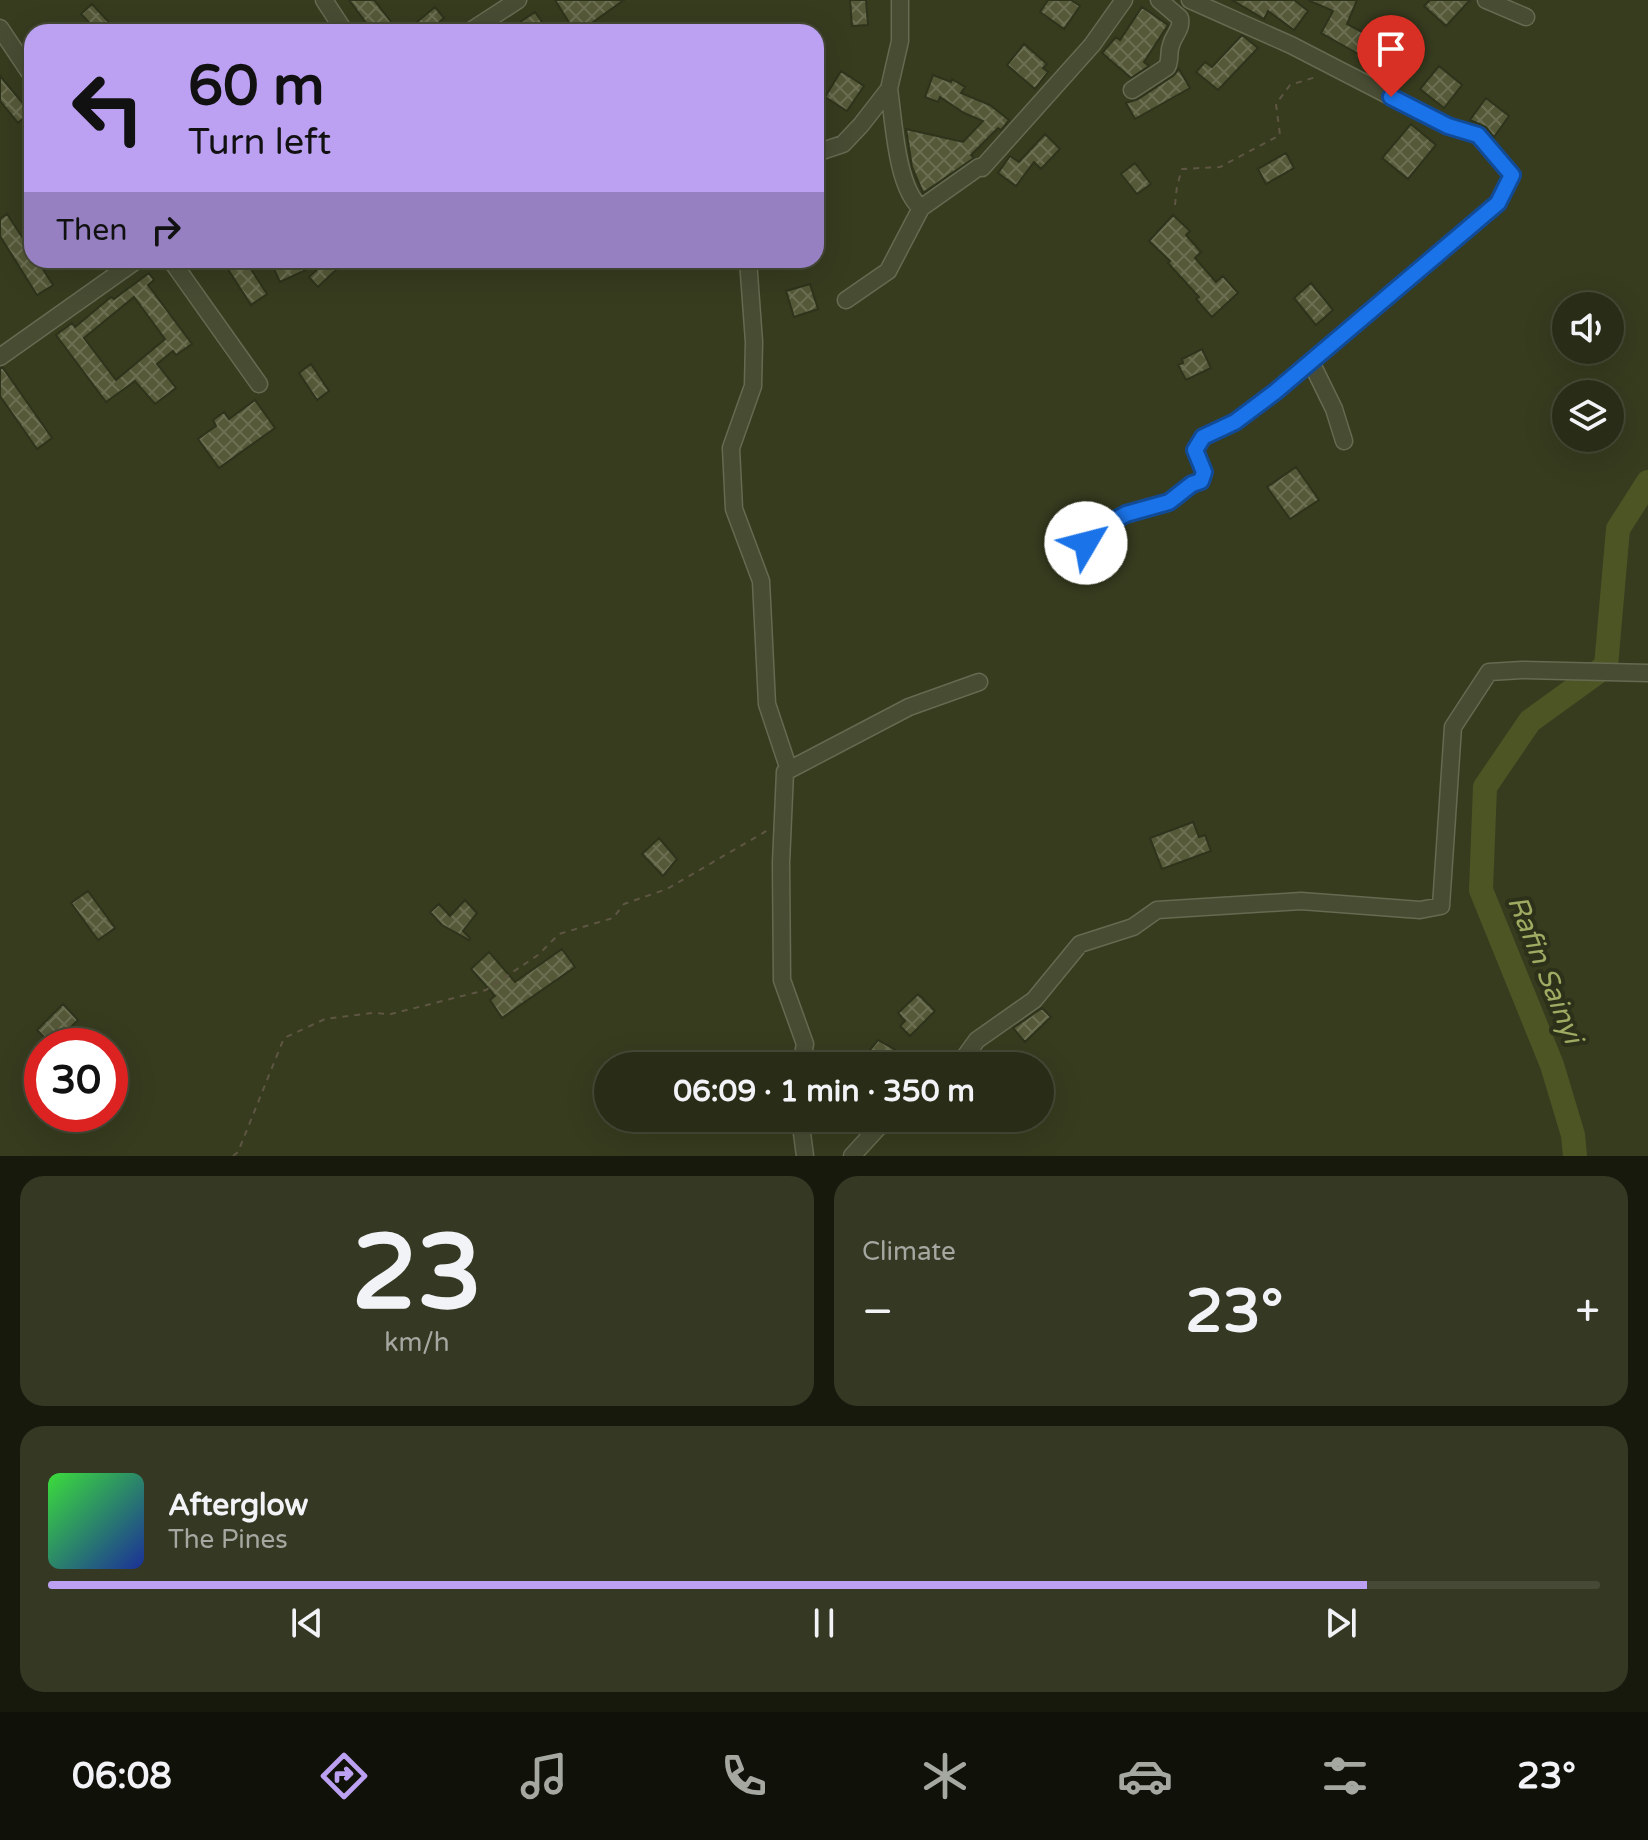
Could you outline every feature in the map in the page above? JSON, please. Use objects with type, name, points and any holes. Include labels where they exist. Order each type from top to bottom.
[{"type":"street","points":[[324,0],[340,24]]},
{"type":"street","points":[[481,24],[518,0]]},
{"type":"street","points":[[900,0],[900,41],[889,89],[902,171],[913,201],[921,208]]},
{"type":"street","points":[[846,300],[888,271],[921,208],[979,167],[982,168],[1092,45],[1124,0]]},
{"type":"street","points":[[1132,90],[1167,67],[1171,43],[1180,28],[1180,18],[1159,0]]},
{"type":"street","points":[[1086,543],[1106,525],[1126,514],[1169,502],[1192,484],[1201,481],[1204,472],[1195,450],[1203,437],[1235,422],[1311,362],[1498,203],[1512,175],[1478,135],[1448,126],[1326,63],[1190,0]]},
{"type":"street","points":[[1486,0],[1526,17]]},
{"type":"street","points":[[0,28],[24,64]]},
{"type":"street","points":[[824,150],[843,144],[889,89]]},
{"type":"street","points":[[0,357],[126,268]]},
{"type":"street","points":[[177,268],[259,384]]},
{"type":"street","points":[[749,268],[754,342],[753,386],[731,448],[734,509],[761,581],[767,704],[789,770]]},
{"type":"street","points":[[1311,362],[1334,409],[1344,441]]},
{"type":"street","points":[[968,1052],[977,1040],[1034,1000],[1080,944],[1133,927],[1157,910],[1301,901],[1420,910],[1441,906],[1453,727],[1489,672],[1648,673]]},
{"type":"street","points":[[804,1052],[805,1044],[782,980],[785,772],[909,707],[979,682]]},
{"type":"street","points":[[802,1132],[805,1156]]},
{"type":"street","points":[[852,1156],[874,1132]]},
{"type":"path","points":[[1175,205],[1182,169],[1220,167],[1280,135],[1276,104],[1290,85],[1316,77],[1326,63]]},
{"type":"path","points":[[233,1156],[238,1152],[284,1038],[325,1019],[372,1013],[391,1014],[486,990],[538,955],[559,934],[613,918],[624,904],[677,884],[783,820]]},
{"type":"building","points":[[349,0],[374,0],[393,24],[367,24]]},
{"type":"building","points":[[555,0],[624,0],[590,24],[570,24]]},
{"type":"building","points":[[850,0],[866,0],[868,25],[852,26]]},
{"type":"building","points":[[1048,0],[1071,0],[1080,6],[1064,29],[1040,12]]},
{"type":"building","points":[[1232,0],[1294,0],[1308,11],[1294,30],[1268,11],[1264,19]]},
{"type":"building","points":[[1308,0],[1357,0],[1347,24],[1371,37],[1374,31],[1411,49],[1397,79],[1359,61],[1362,56],[1321,33],[1333,11]]},
{"type":"building","points":[[1430,0],[1470,0],[1446,26],[1424,6]]},
{"type":"building","points":[[92,4],[111,24],[90,24],[81,14]]},
{"type":"building","points":[[435,7],[444,18],[437,24],[415,24]]},
{"type":"building","points":[[1142,7],[1168,25],[1144,62],[1149,66],[1131,78],[1102,53],[1116,37],[1120,40]]},
{"type":"building","points":[[535,12],[543,24],[520,24]]},
{"type":"building","points":[[1242,35],[1258,48],[1218,90],[1196,72],[1205,62],[1212,67]]},
{"type":"building","points":[[1024,44],[1047,64],[1043,68],[1048,72],[1035,89],[1007,65]]},
{"type":"building","points":[[1439,66],[1462,85],[1444,108],[1420,89]]},
{"type":"building","points":[[1179,69],[1190,88],[1135,119],[1126,103],[1138,99]]},
{"type":"building","points":[[841,71],[864,86],[847,111],[825,97]]},
{"type":"building","points":[[933,75],[951,82],[952,79],[965,87],[961,93],[990,105],[1009,120],[971,155],[974,158],[923,193],[912,167],[906,129],[963,142],[983,121],[940,97],[938,102],[925,97]]},
{"type":"building","points":[[0,76],[24,105],[24,118],[18,123],[0,101]]},
{"type":"building","points":[[1486,98],[1509,116],[1494,137],[1486,127],[1470,120]]},
{"type":"building","points":[[1411,124],[1436,145],[1408,179],[1382,158]]},
{"type":"building","points":[[1045,134],[1060,149],[1041,169],[1034,162],[1016,186],[998,173],[1010,156],[1019,162]]},
{"type":"building","points":[[1286,153],[1294,168],[1266,184],[1258,169]]},
{"type":"building","points":[[1135,163],[1151,184],[1137,194],[1121,174]]},
{"type":"building","points":[[7,214],[24,240],[24,268],[42,268],[53,285],[37,295],[0,236],[0,219]]},
{"type":"building","points":[[1173,215],[1190,231],[1186,235],[1201,252],[1195,258],[1216,282],[1223,276],[1238,293],[1212,317],[1196,299],[1199,297],[1168,263],[1170,261],[1149,241]]},
{"type":"building","points":[[227,268],[250,268],[267,294],[251,305]]},
{"type":"building","points":[[273,268],[308,269],[280,282]]},
{"type":"building","points":[[319,268],[338,268],[318,287],[309,277]]},
{"type":"building","points":[[149,273],[154,280],[148,285],[192,344],[176,355],[173,351],[157,364],[176,388],[155,404],[135,381],[106,402],[56,335],[72,323],[75,327],[111,297],[114,299]],"holes":[[[134,297],[165,339],[116,380],[84,338]]]},
{"type":"building","points":[[1311,283],[1333,310],[1316,325],[1294,298]]},
{"type":"building","points":[[810,284],[818,309],[794,317],[786,291]]},
{"type":"building","points":[[1202,349],[1211,368],[1186,380],[1178,365],[1183,363],[1182,359]]},
{"type":"building","points":[[311,364],[329,391],[317,400],[299,373]]},
{"type":"building","points":[[0,368],[3,368],[52,438],[37,449],[0,396]]},
{"type":"building","points":[[255,400],[275,428],[219,468],[198,439],[216,426],[213,420],[224,412],[229,419]]},
{"type":"building","points":[[1296,467],[1319,500],[1290,519],[1267,487]]},
{"type":"building","points":[[1193,822],[1199,837],[1205,835],[1211,851],[1162,869],[1150,838]]},
{"type":"building","points":[[659,838],[677,859],[663,876],[642,854]]},
{"type":"building","points":[[88,891],[115,928],[98,940],[71,903]]},
{"type":"building","points":[[465,900],[477,913],[463,931],[469,940],[442,925],[430,912],[439,904],[450,916]]},
{"type":"building","points":[[562,949],[575,967],[502,1018],[490,1000],[495,996],[471,969],[489,952],[515,982]]},
{"type":"building","points":[[918,994],[935,1011],[910,1036],[900,1026],[905,1021],[898,1013]]},
{"type":"building","points":[[63,1004],[78,1020],[70,1028],[39,1028]]},
{"type":"building","points":[[1042,1008],[1051,1017],[1025,1042],[1013,1028]]},
{"type":"building","points":[[878,1040],[899,1052],[868,1052]]},
{"type":"waterway","name":"Rafin Sainyi","points":[[1575,1156],[1573,1135],[1552,1065],[1481,890],[1485,787],[1530,721],[1606,666],[1618,529],[1648,482]]},
{"type":"route","points":[[1086,543],[1106,525],[1126,514],[1169,502],[1192,484],[1201,481],[1204,472],[1195,450],[1203,437],[1235,422],[1275,392],[1498,203],[1512,175],[1478,135],[1448,126],[1391,97]]}]
